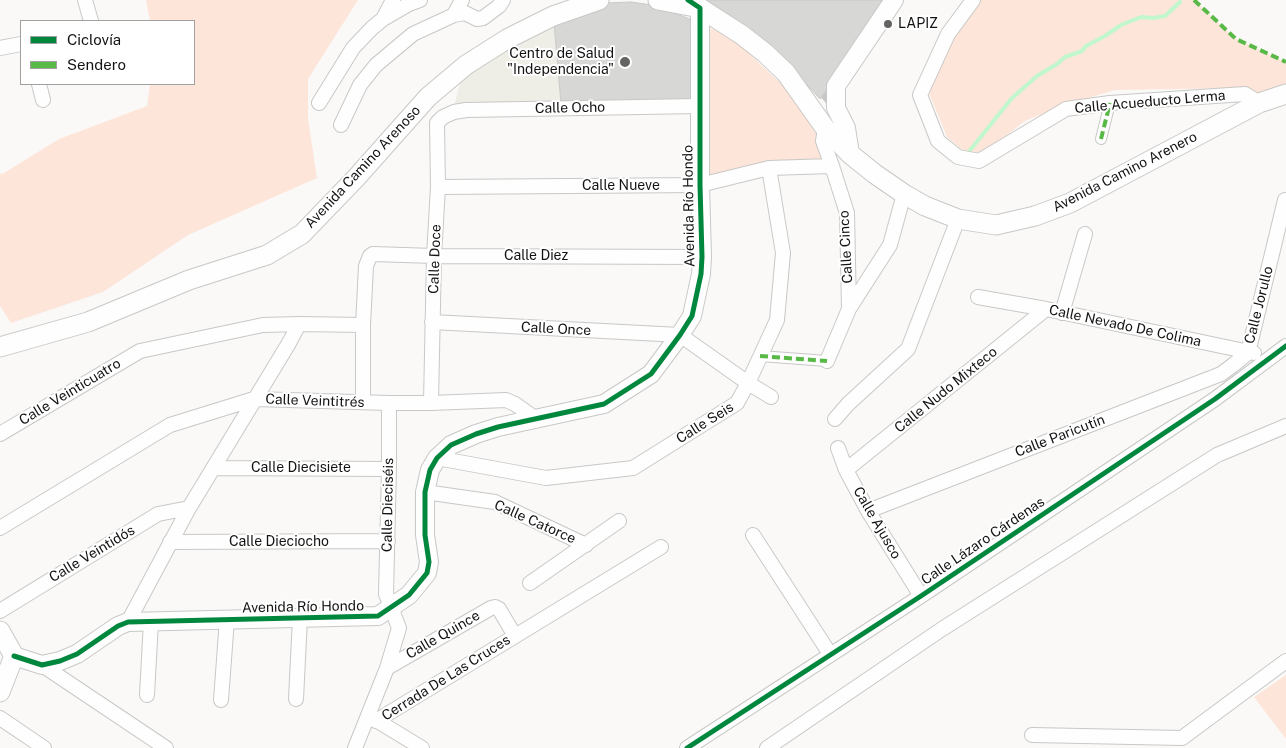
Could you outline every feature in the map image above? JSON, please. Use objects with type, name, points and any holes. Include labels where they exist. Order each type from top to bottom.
[{"type":"main road","name":"Avenida Camino Arenoso","points":[[0,347],[88,322],[189,280],[266,255],[302,234],[356,178],[428,97],[466,65],[507,39],[554,16],[599,0]]},
{"type":"main road","points":[[658,0],[694,4],[742,35],[786,73],[825,128],[850,154],[904,194],[925,206],[958,219]]},
{"type":"main road","name":"Avenida Camino Arenero","points":[[958,219],[996,226],[1035,216],[1070,203],[1259,103],[1286,94]]},
{"type":"main road","points":[[0,631],[14,656],[0,692]]},
{"type":"street","points":[[85,0],[91,20]]},
{"type":"street","points":[[383,19],[393,0]]},
{"type":"street","points":[[319,103],[354,48],[372,28],[383,19],[420,0]]},
{"type":"street","points":[[341,125],[360,85],[376,65],[413,34],[457,5],[465,14],[477,20],[483,18],[501,3],[517,0]]},
{"type":"street","points":[[850,154],[846,128],[836,108],[836,86],[894,0]]},
{"type":"street","name":"Calle Acueducto Lerma","points":[[973,0],[948,34],[920,95],[938,141],[958,157],[979,161],[1066,109],[1110,103],[1245,94],[1259,103]]},
{"type":"street","name":"Avenida Río Hondo","points":[[42,665],[60,661],[77,654],[118,626],[128,622],[378,616],[408,595],[427,573],[429,562],[425,535],[425,492],[430,470],[437,458],[451,445],[498,427],[604,404],[651,374],[692,316],[701,274],[700,106],[694,4]]},
{"type":"street","points":[[0,48],[20,44]]},
{"type":"street","points":[[39,85],[43,100]]},
{"type":"street","points":[[1101,139],[1110,103]]},
{"type":"street","name":"Calle Ocho","points":[[443,118],[454,112],[466,110],[700,106]]},
{"type":"street","name":"Calle Doce","points":[[431,403],[434,256],[438,187],[437,123],[443,118]]},
{"type":"street","name":"Calle Cinco","points":[[825,128],[823,141],[847,212],[849,309]]},
{"type":"street","name":"Calle Nueve","points":[[438,187],[700,185],[769,168],[832,166]]},
{"type":"street","name":"Calle Seis","points":[[437,458],[546,478],[633,468],[737,403],[777,320],[783,253],[769,168]]},
{"type":"street","points":[[760,356],[827,361],[849,309],[890,245],[904,194]]},
{"type":"street","name":"Calle Jorullo","points":[[1248,353],[1285,200]]},
{"type":"street","points":[[835,419],[848,404],[908,349],[958,219]]},
{"type":"street","points":[[1062,312],[1085,234]]},
{"type":"street","name":"Calle Diez","points":[[363,325],[366,266],[370,256],[373,254],[702,257]]},
{"type":"street","name":"Calle Nevado De Colima","points":[[978,296],[1062,312],[1248,353],[1272,355]]},
{"type":"street","name":"Calle Nudo Mixteco","points":[[846,470],[1046,309]]},
{"type":"street","name":"Calle Once","points":[[432,322],[680,335]]},
{"type":"street","points":[[128,622],[189,508],[299,324]]},
{"type":"street","name":"Calle Veinticuatro","points":[[0,434],[140,351],[263,325],[363,325]]},
{"type":"street","points":[[363,325],[363,402]]},
{"type":"street","points":[[680,335],[771,397]]},
{"type":"street","name":"Calle Lázaro Cárdenas","points":[[688,748],[921,596],[1215,399],[1286,346]]},
{"type":"street","name":"Calle Paricutín","points":[[868,511],[1221,374],[1248,353]]},
{"type":"street","name":"Calle Veintitrés","points":[[0,528],[170,425],[254,399],[389,403],[506,400],[515,404],[536,420]]},
{"type":"street","name":"Calle Dieciséis","points":[[355,748],[372,718],[399,628],[386,594],[389,403]]},
{"type":"street","points":[[767,748],[942,629],[1217,455],[1286,426]]},
{"type":"street","name":"Calle Ajusco","points":[[838,448],[846,470],[868,511],[921,596]]},
{"type":"street","name":"Calle Diecisiete","points":[[213,468],[389,469]]},
{"type":"street","name":"Calle Catorce","points":[[425,492],[494,502],[586,545]]},
{"type":"street","name":"Calle Veintidós","points":[[0,611],[158,514],[189,508]]},
{"type":"street","points":[[530,583],[619,521]]},
{"type":"street","points":[[753,535],[830,654]]},
{"type":"street","name":"Calle Dieciocho","points":[[170,542],[388,541]]},
{"type":"street","name":"Cerrada De Las Cruces","points":[[372,718],[515,636],[661,547]]},
{"type":"street","name":"Calle Quince","points":[[387,668],[496,606],[515,636]]},
{"type":"street","points":[[296,699],[300,618]]},
{"type":"street","points":[[222,700],[227,619]]},
{"type":"street","points":[[147,695],[151,622]]},
{"type":"street","points":[[14,656],[42,665],[166,748]]},
{"type":"street","points":[[1032,735],[1182,738],[1286,662]]},
{"type":"street","points":[[0,718],[32,738],[44,748]]},
{"type":"street","points":[[372,718],[422,748]]},
{"type":"shaded area","points":[[146,0],[358,0],[308,79],[308,119],[317,178],[188,235],[103,292],[11,323],[0,306],[0,174],[59,139],[147,106],[150,85],[195,85],[195,20],[150,20]]},
{"type":"shaded area","points":[[973,0],[1194,0],[1236,39],[1286,62],[1286,90],[1266,98],[1243,88],[1115,90],[1065,105],[1025,121],[981,155],[967,154],[947,137],[929,93],[948,34]]},
{"type":"shaded area","points":[[554,23],[561,104],[454,106],[461,79],[498,52]]},
{"type":"shaded area","points":[[699,23],[732,38],[785,87],[817,135],[826,161],[703,180]]},
{"type":"shaded area","points":[[1286,675],[1286,739],[1254,697]]},
{"type":"building","points":[[703,0],[894,0],[820,99],[782,58],[730,16]]},
{"type":"building","name":"Centro de Salud \"Independencia\"","points":[[631,2],[652,5],[690,19],[693,102],[561,104],[554,23],[603,3]]},
{"type":"waterway","points":[[967,154],[1012,98],[1037,76],[1065,57],[1082,51],[1086,46],[1121,25],[1141,17],[1165,16],[1180,2]]},
{"type":"marked path","points":[[1194,0],[1236,39],[1286,62]]},
{"type":"marked path","points":[[1101,139],[1110,103]]},
{"type":"marked path","points":[[760,356],[827,361]]},
{"type":"cycle path","points":[[14,656],[42,665],[60,661],[77,654],[118,626],[128,622],[378,616],[409,595],[427,573],[429,562],[425,535],[425,492],[430,470],[437,458],[451,445],[498,427],[604,404],[651,374],[692,316],[701,274],[700,8],[688,0]]},
{"type":"cycle path","points":[[687,748],[921,596],[1215,399],[1286,346]]},
{"type":"place","name":"LAPIZ","points":[[888,24]]},
{"type":"place","name":"Centro de Salud \"Independencia\"","points":[[625,62]]}]
